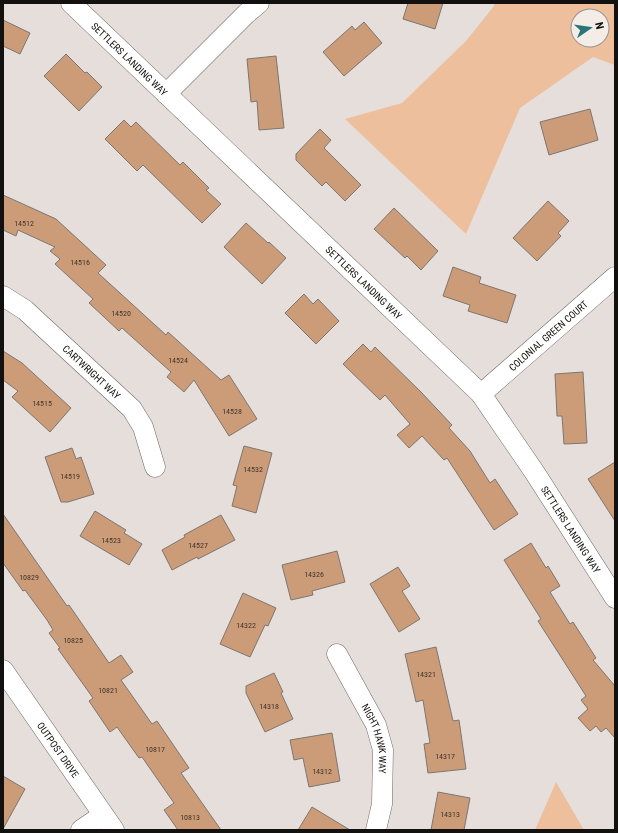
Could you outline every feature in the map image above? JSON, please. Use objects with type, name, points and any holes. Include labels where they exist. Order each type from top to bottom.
[{"type":"street","name":"SETTLERS LANDING WAY","points":[[71,3],[481,394],[535,473],[615,598]]},
{"type":"street","points":[[166,94],[246,14],[259,3]]},
{"type":"street","name":"COLONIAL GREEN COURT","points":[[481,394],[615,277]]},
{"type":"street","name":"CARTWRIGHT WAY","points":[[3,296],[25,310],[132,408],[143,427],[155,467]]},
{"type":"street","name":"NIGHT HAWK WAY","points":[[337,654],[376,725],[383,750],[382,804],[376,830]]},
{"type":"street","name":"OUTPOST DRIVE","points":[[3,670],[109,822]]},
{"type":"street","points":[[81,830],[109,822]]},
{"type":"shaded area","points":[[494,3],[615,3],[615,65],[593,57],[520,108],[466,234],[345,119],[402,103],[466,41],[494,6]]},
{"type":"shaded area","points":[[556,782],[584,830],[535,830]]},
{"type":"building","points":[[408,3],[443,3],[435,29],[403,19]]},
{"type":"building","points":[[3,20],[30,33],[20,54],[3,46]]},
{"type":"building","points":[[364,22],[382,43],[344,76],[323,52],[352,26],[355,30]]},
{"type":"building","points":[[66,54],[102,87],[79,111],[44,76]]},
{"type":"building","points":[[276,56],[284,128],[259,130],[257,101],[251,102],[247,59]]},
{"type":"building","points":[[590,109],[598,140],[549,155],[540,122]]},
{"type":"building","points":[[124,120],[131,127],[136,122],[180,165],[183,162],[209,188],[206,190],[221,204],[202,223],[143,165],[137,171],[105,139]]},
{"type":"building","points":[[320,129],[331,140],[324,148],[361,185],[345,201],[326,182],[322,186],[296,160],[296,154]]},
{"type":"building","points":[[3,195],[56,219],[106,265],[98,273],[166,335],[168,332],[221,380],[229,375],[257,419],[229,436],[194,380],[184,392],[167,377],[171,372],[122,328],[119,331],[89,303],[93,299],[55,264],[60,259],[50,251],[55,247],[18,230],[16,236],[3,230]]},
{"type":"building","points":[[548,201],[569,221],[558,233],[561,236],[537,261],[513,238]]},
{"type":"building","points":[[394,208],[438,251],[421,270],[407,256],[405,258],[374,229]]},
{"type":"building","points":[[246,223],[286,258],[262,284],[224,247]]},
{"type":"building","points":[[453,267],[481,277],[479,283],[516,295],[507,323],[468,311],[470,305],[443,296]]},
{"type":"building","points":[[304,294],[313,304],[318,299],[339,321],[316,344],[285,313]]},
{"type":"building","points":[[363,344],[371,352],[375,347],[452,425],[449,428],[470,451],[490,483],[495,479],[518,514],[494,530],[447,458],[444,460],[422,436],[409,448],[397,435],[410,424],[385,395],[380,400],[343,364]]},
{"type":"building","points":[[3,351],[22,363],[71,408],[50,432],[12,397],[18,391],[3,380]]},
{"type":"building","points":[[583,372],[587,443],[564,444],[562,416],[557,416],[555,374]]},
{"type":"building","points":[[244,446],[272,453],[256,513],[232,506],[237,486],[233,485]]},
{"type":"building","points":[[72,448],[76,459],[81,457],[94,494],[68,502],[61,502],[45,457]]},
{"type":"building","points":[[615,462],[615,521],[588,479]]},
{"type":"building","points":[[95,511],[126,530],[124,533],[142,544],[129,565],[80,536]]},
{"type":"building","points":[[3,514],[109,663],[121,655],[133,672],[121,680],[152,724],[157,721],[189,768],[181,773],[221,830],[178,830],[164,810],[174,803],[142,757],[139,758],[117,727],[110,732],[89,701],[93,698],[58,649],[60,648],[49,633],[53,630],[47,620],[25,590],[23,591],[3,563]]},
{"type":"building","points":[[221,515],[235,540],[198,559],[197,557],[172,570],[162,550],[185,537],[184,535]]},
{"type":"building","points":[[531,543],[546,568],[548,566],[560,586],[550,592],[570,624],[573,622],[596,658],[593,660],[615,686],[615,738],[606,728],[601,732],[596,726],[590,731],[578,718],[588,709],[581,700],[586,696],[538,621],[541,619],[504,560]]},
{"type":"building","points":[[337,551],[345,582],[312,591],[313,595],[291,600],[282,565]]},
{"type":"building","points":[[398,567],[410,586],[402,591],[420,619],[399,632],[370,584]]},
{"type":"building","points":[[243,593],[276,608],[268,626],[265,625],[250,657],[220,644]]},
{"type":"building","points":[[436,647],[453,721],[459,720],[466,769],[428,773],[424,744],[430,743],[423,700],[416,702],[405,654]]},
{"type":"building","points":[[274,673],[293,719],[265,732],[246,693],[246,686]]},
{"type":"building","points":[[332,733],[340,781],[309,787],[303,758],[294,760],[290,740]]},
{"type":"building","points":[[3,776],[25,789],[3,829]]},
{"type":"building","points":[[438,792],[470,798],[464,830],[431,830]]},
{"type":"building","points":[[312,807],[350,830],[298,830]]}]
